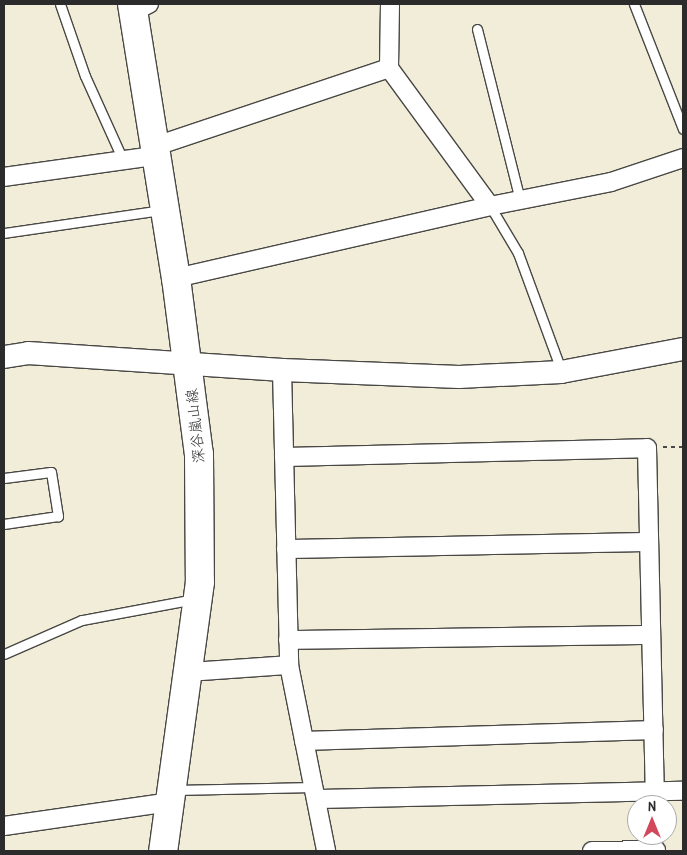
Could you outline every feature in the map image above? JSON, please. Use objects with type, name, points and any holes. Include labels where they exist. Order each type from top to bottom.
[{"type":"main road","name":"深谷嵐山線","points":[[138,6],[154,152],[176,278],[199,454],[198,598],[163,851]]},
{"type":"street","points":[[390,4],[389,68],[490,206]]},
{"type":"street","points":[[4,177],[123,160],[154,152],[389,68]]},
{"type":"street","points":[[176,278],[490,206],[610,182],[683,158]]},
{"type":"street","points":[[4,357],[28,353],[187,362],[282,370],[459,377],[561,372],[683,349]]},
{"type":"street","points":[[282,370],[289,665],[316,793],[326,851]]},
{"type":"street","points":[[284,457],[647,448],[655,795]]},
{"type":"street","points":[[286,549],[649,542]]},
{"type":"street","points":[[288,640],[651,635]]},
{"type":"street","points":[[189,672],[289,665]]},
{"type":"street","points":[[304,741],[654,730]]},
{"type":"street","points":[[667,795],[683,791]]},
{"type":"street","points":[[316,793],[627,798]]},
{"type":"street","points":[[4,826],[171,796]]},
{"type":"street","points":[[592,851],[656,845]]},
{"type":"lane","points":[[60,4],[85,76],[123,160]]},
{"type":"lane","points":[[634,4],[683,129]]},
{"type":"lane","points":[[477,29],[520,200]]},
{"type":"lane","points":[[490,206],[518,253],[548,328],[561,372]]},
{"type":"lane","points":[[4,233],[164,209]]},
{"type":"lane","points":[[4,478],[52,472],[58,516],[4,524]]},
{"type":"lane","points":[[4,654],[82,620],[198,598]]},
{"type":"lane","points":[[171,796],[316,793]]}]
